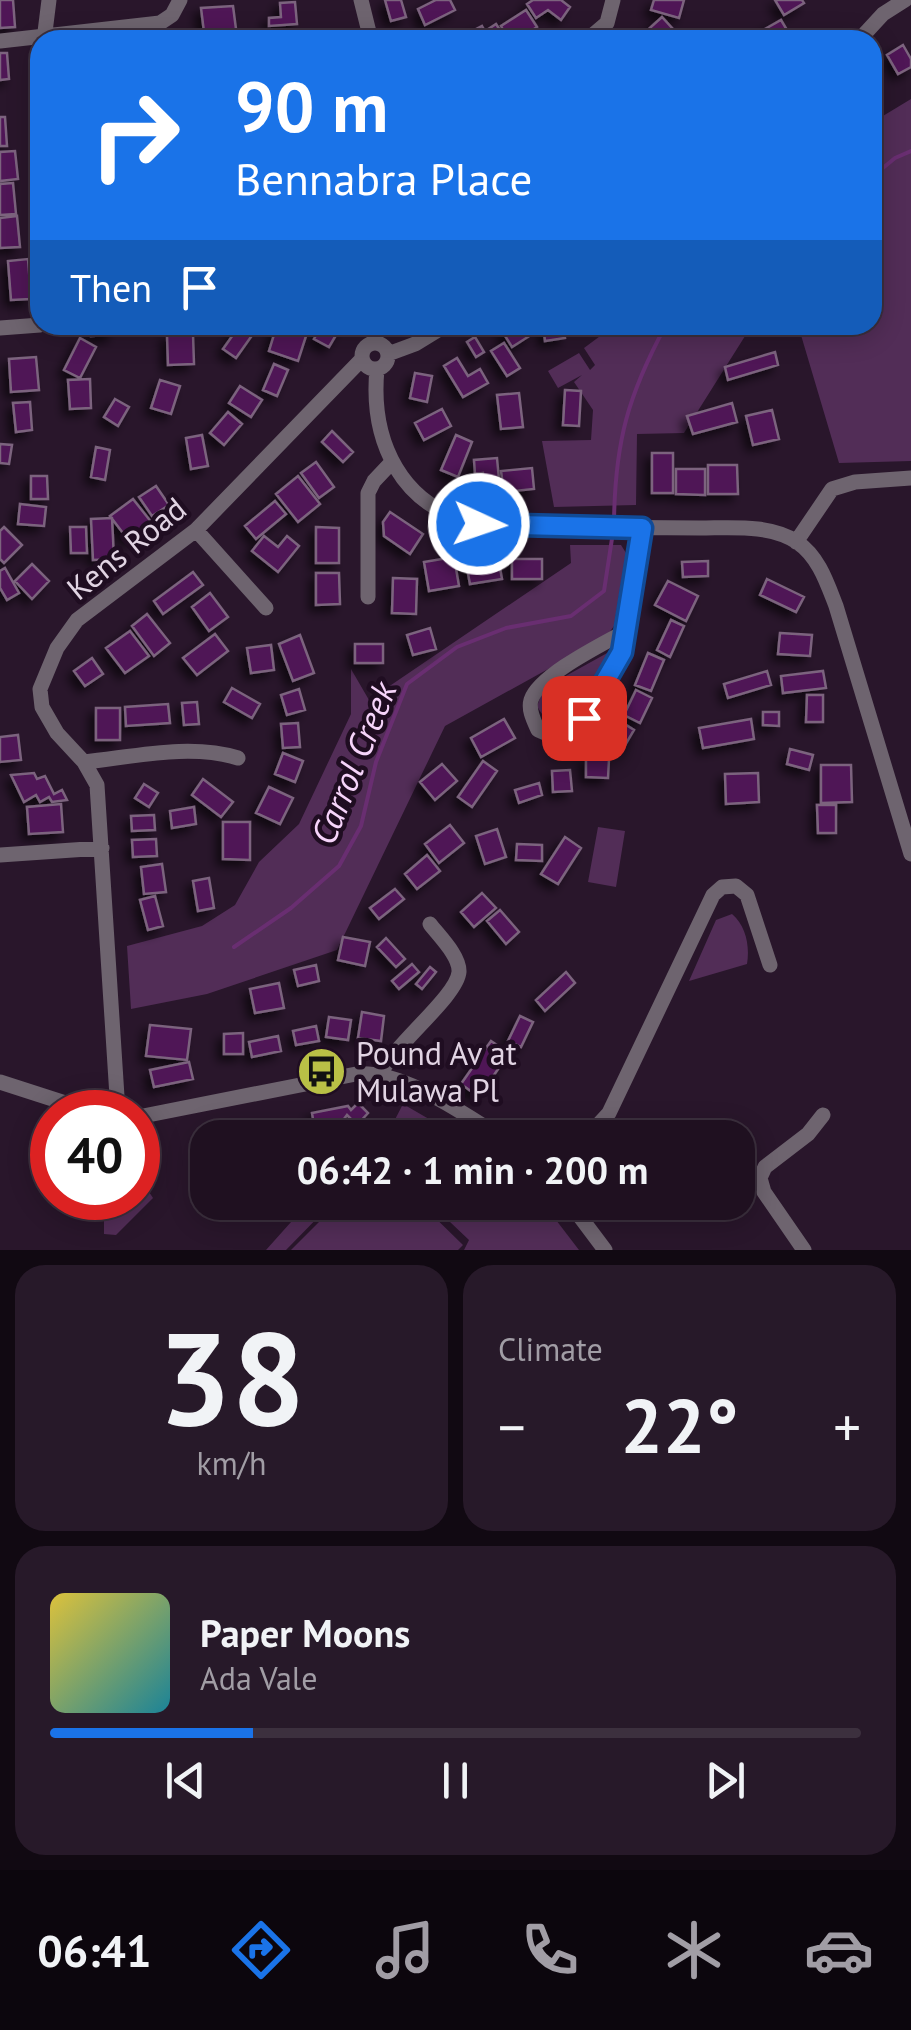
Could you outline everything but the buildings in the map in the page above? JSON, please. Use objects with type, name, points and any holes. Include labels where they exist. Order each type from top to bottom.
[{"type":"street","points":[[45,30],[49,0]]},
{"type":"street","points":[[136,30],[172,15],[180,0]]},
{"type":"street","points":[[361,0],[368,30]]},
{"type":"street","points":[[599,30],[607,23],[614,0]]},
{"type":"street","points":[[868,30],[883,14],[905,0]]},
{"type":"street","points":[[0,41],[30,39]]},
{"type":"street","points":[[0,328],[30,325]]},
{"type":"street","points":[[374,335],[374,343]]},
{"type":"street","points":[[388,354],[430,335]]},
{"type":"street","points":[[374,343],[383,346],[388,354],[386,363],[376,369],[362,358],[366,347],[374,343]]},
{"type":"street","name":"Kens Road","points":[[117,1090],[97,785],[42,707],[40,689],[46,668],[77,620],[196,530],[362,358]]},
{"type":"street","points":[[376,369],[378,426],[391,463],[423,500],[450,515],[479,524],[738,528],[776,532],[796,542],[824,572],[911,854]]},
{"type":"street","points":[[368,597],[368,494],[391,463]]},
{"type":"street","points":[[796,542],[832,490],[855,482],[911,478]]},
{"type":"street","points":[[626,632],[542,683],[530,701],[538,730],[554,737],[572,734],[622,652],[626,632],[642,528]]},
{"type":"street","points":[[196,530],[266,608]]},
{"type":"street","points":[[84,762],[216,751],[238,758]]},
{"type":"street","points":[[0,855],[102,848]]},
{"type":"street","points":[[603,1120],[712,895],[722,888],[736,886],[747,895],[770,966]]},
{"type":"street","points":[[381,1074],[393,1053],[454,986],[459,971],[456,960],[430,924]]},
{"type":"street","points":[[160,1113],[356,1074],[381,1074],[471,1120]]},
{"type":"street","points":[[0,1082],[30,1092]]},
{"type":"street","points":[[804,1250],[764,1192],[760,1178],[766,1167],[808,1134],[823,1115]]},
{"type":"street","points":[[582,1220],[604,1250]]},
{"type":"shaded area","points":[[911,99],[911,461],[839,463],[801,335],[882,335],[882,117]]},
{"type":"shaded area","points":[[602,335],[746,335],[684,433],[637,434],[636,505],[554,507],[542,441],[591,440],[593,410],[574,382],[582,375],[558,388],[548,371],[579,353],[590,370],[595,365],[584,348]]},
{"type":"shaded area","points":[[570,545],[621,545],[626,553],[614,626],[606,637],[445,726],[337,950],[207,994],[131,1009],[127,946],[202,926],[235,905],[259,862],[299,824],[351,714],[351,669],[369,700],[571,563]]},
{"type":"shaded area","points":[[609,652],[610,661],[577,710],[557,722],[547,719],[537,706],[544,688]]},
{"type":"shaded area","points":[[598,827],[625,831],[616,887],[588,882]]},
{"type":"shaded area","points":[[732,914],[746,937],[747,964],[689,981],[716,920]]},
{"type":"shaded area","points":[[403,1104],[431,1120],[395,1120]]},
{"type":"shaded area","points":[[104,1220],[131,1220],[116,1235],[104,1234]]},
{"type":"shaded area","points":[[293,1220],[315,1220],[286,1250],[266,1250]]},
{"type":"shaded area","points":[[321,1220],[437,1220],[463,1245],[458,1250],[291,1250]]},
{"type":"shaded area","points":[[448,1220],[556,1220],[579,1250],[464,1250],[469,1240]]},
{"type":"waterway","name":"Carrol Creek","points":[[882,169],[911,151]]},
{"type":"waterway","name":"Carrol Creek","points":[[614,522],[617,467],[626,420],[661,335]]},
{"type":"waterway","name":"Carrol Creek","points":[[234,947],[291,908],[339,866],[361,826],[376,762],[407,684],[457,647],[506,628],[571,616],[604,591],[613,532]]},
{"type":"place","name":"Pound Av at Mulawa Pl","points":[[321,1071]]},
{"type":"route","points":[[479,524],[642,528],[622,652],[584,718]]}]
